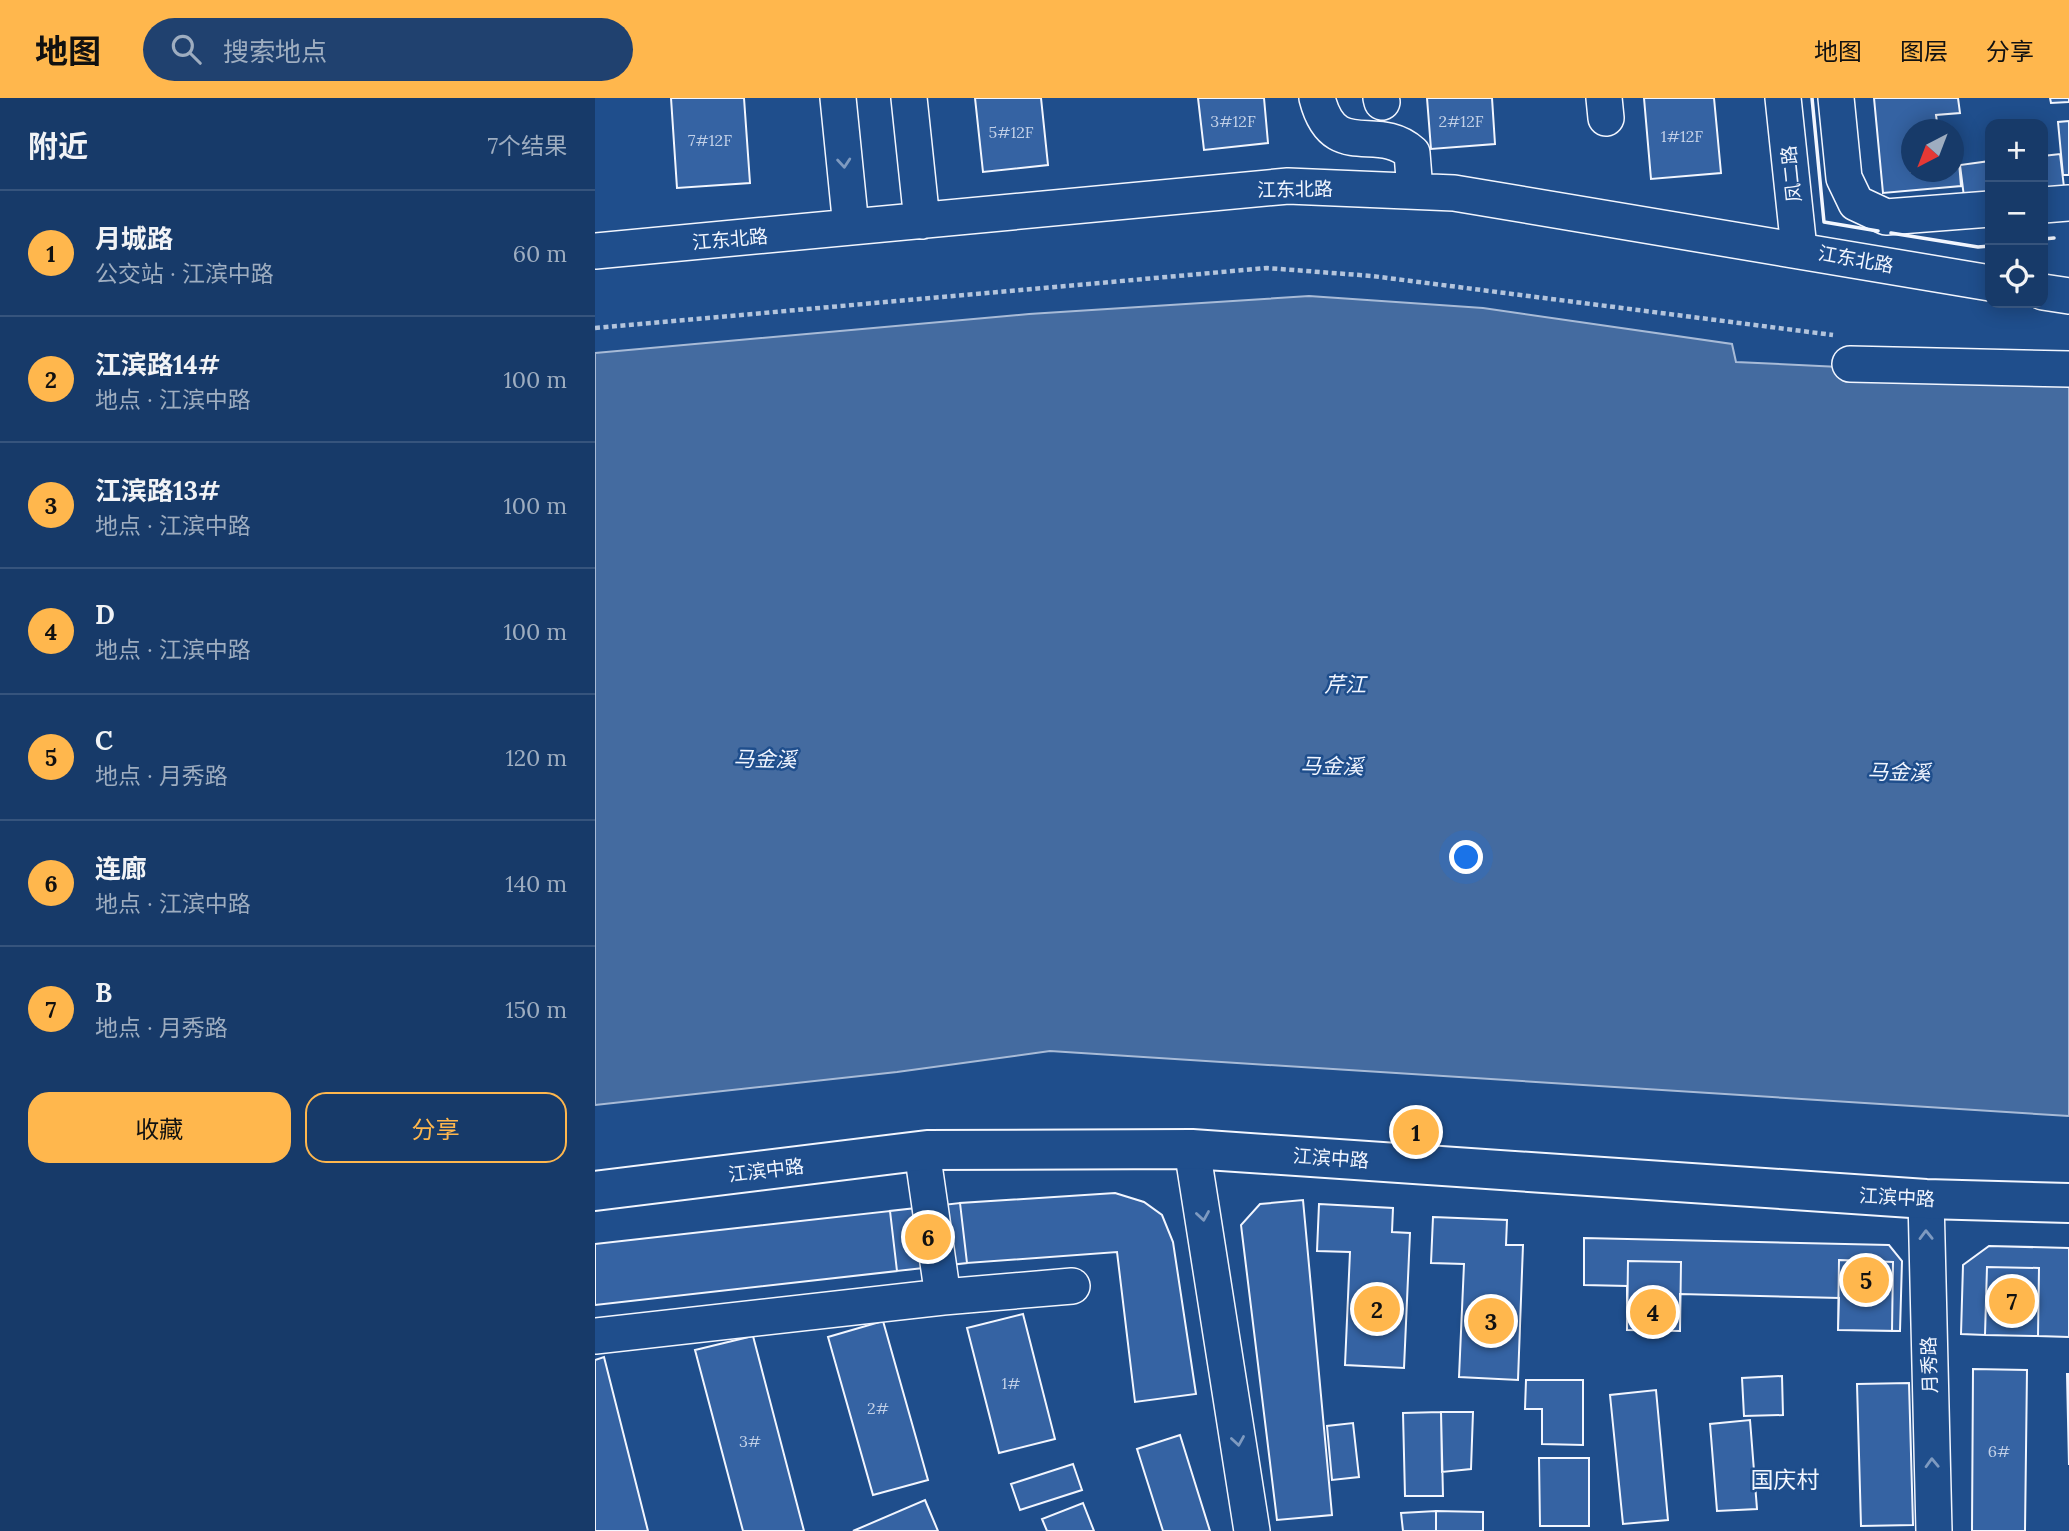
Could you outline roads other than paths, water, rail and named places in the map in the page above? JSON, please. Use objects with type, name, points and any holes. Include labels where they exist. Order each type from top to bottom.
[{"type":"main road","name":"江滨中路","points":[[595,1191],[922,1151],[1192,1149],[1926,1199],[2069,1203]]},
{"type":"street","points":[[838,98],[851,227]]},
{"type":"street","points":[[909,98],[922,221]]},
{"type":"street","points":[[1317,98],[1326,123],[1340,134],[1365,141],[1390,139],[1412,153],[1415,191]]},
{"type":"street","name":"凤二路","points":[[1783,98],[1800,249]]},
{"type":"street","points":[[1836,98],[1844,178],[1856,203],[1886,217],[1985,209]]},
{"type":"street","name":"江东北路","points":[[595,251],[1288,186],[1454,193],[1985,281]]},
{"type":"street","points":[[2048,205],[2069,203]]},
{"type":"street","points":[[2048,293],[2069,296]]},
{"type":"street","points":[[1844,349],[2069,369]]},
{"type":"street","points":[[1192,1149],[1251,1531]]},
{"type":"street","points":[[922,1151],[943,1297]]},
{"type":"street","name":"月秀路","points":[[1926,1199],[1934,1531]]},
{"type":"street","points":[[595,1336],[943,1297],[1072,1286]]},
{"type":"water","name":"芹江","points":[[1309,296],[1483,308],[1732,344],[1736,362],[2006,375],[2069,374],[2069,1116],[1050,1051],[897,1072],[595,1105],[595,353],[1029,314]]},
{"type":"place","name":"月城路","points":[[1416,1132]]},
{"type":"place","name":"连廊","points":[[928,1237]]},
{"type":"place","name":"C","points":[[1866,1280]]},
{"type":"place","name":"B","points":[[2012,1301]]},
{"type":"place","name":"江滨路14#","points":[[1377,1309]]},
{"type":"place","name":"D","points":[[1653,1312]]},
{"type":"place","name":"江滨路13#","points":[[1491,1321]]},
{"type":"district","name":"国庆村","points":[[1785,1479]]},
{"type":"water label","name":"马金溪","points":[[765,759]]},
{"type":"water label","name":"马金溪","points":[[1332,766]]},
{"type":"water label","name":"马金溪","points":[[1899,772]]}]
